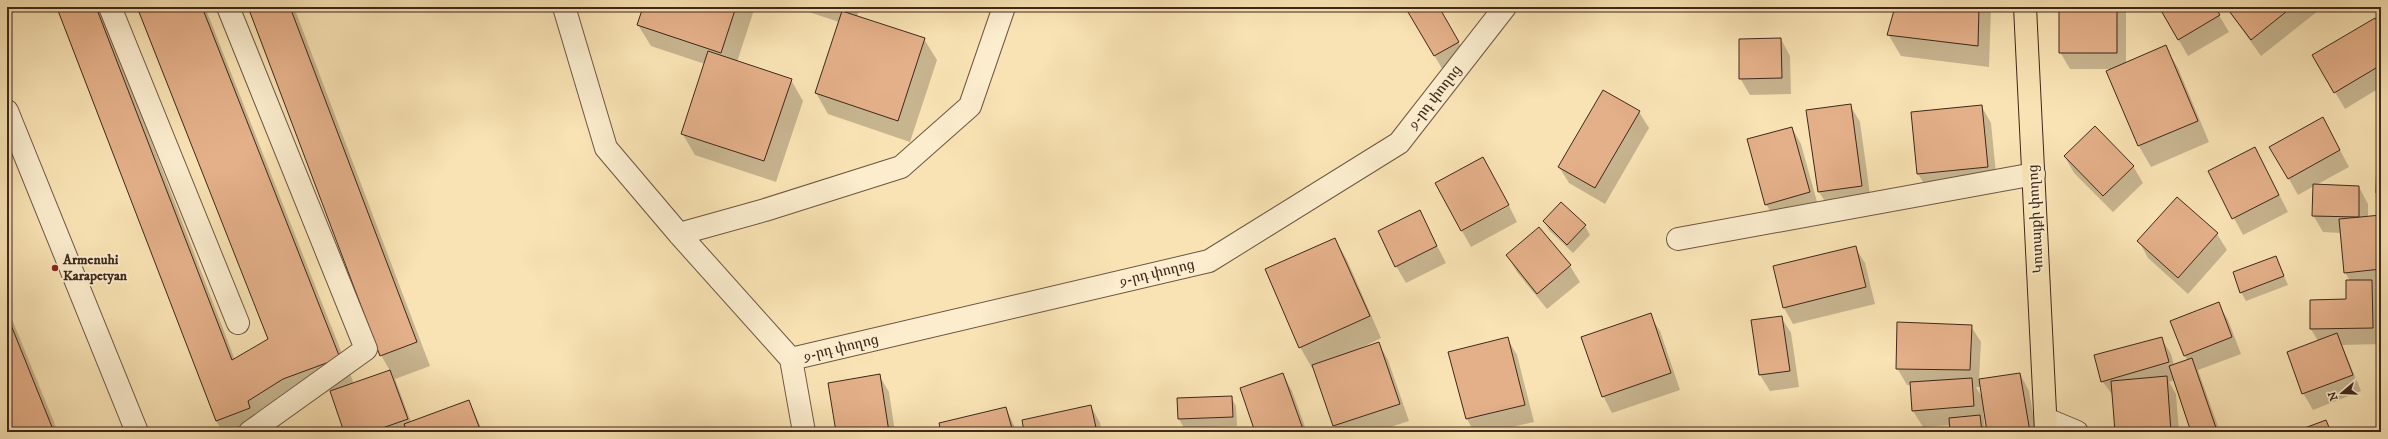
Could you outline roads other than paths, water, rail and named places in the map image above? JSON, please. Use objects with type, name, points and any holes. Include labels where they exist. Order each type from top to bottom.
[{"type":"main road","name":"Կոտայքի փողոց","points":[[2025,7],[2046,426]]},
{"type":"street","points":[[110,7],[238,324]]},
{"type":"street","points":[[228,7],[366,349],[250,432]]},
{"type":"street","points":[[564,7],[606,148],[679,234],[791,359]]},
{"type":"street","points":[[679,234],[765,210],[901,167],[970,106],[1004,7]]},
{"type":"street","name":"9-րդ փողոց","points":[[804,432],[791,359],[1209,261],[1399,143],[1505,7]]},
{"type":"street","points":[[7,111],[137,432]]},
{"type":"street","points":[[1678,239],[2034,174]]},
{"type":"street","points":[[2046,426],[2077,432]]},
{"type":"place","name":"Armenuhi Karapetyan","points":[[55,268]]}]
